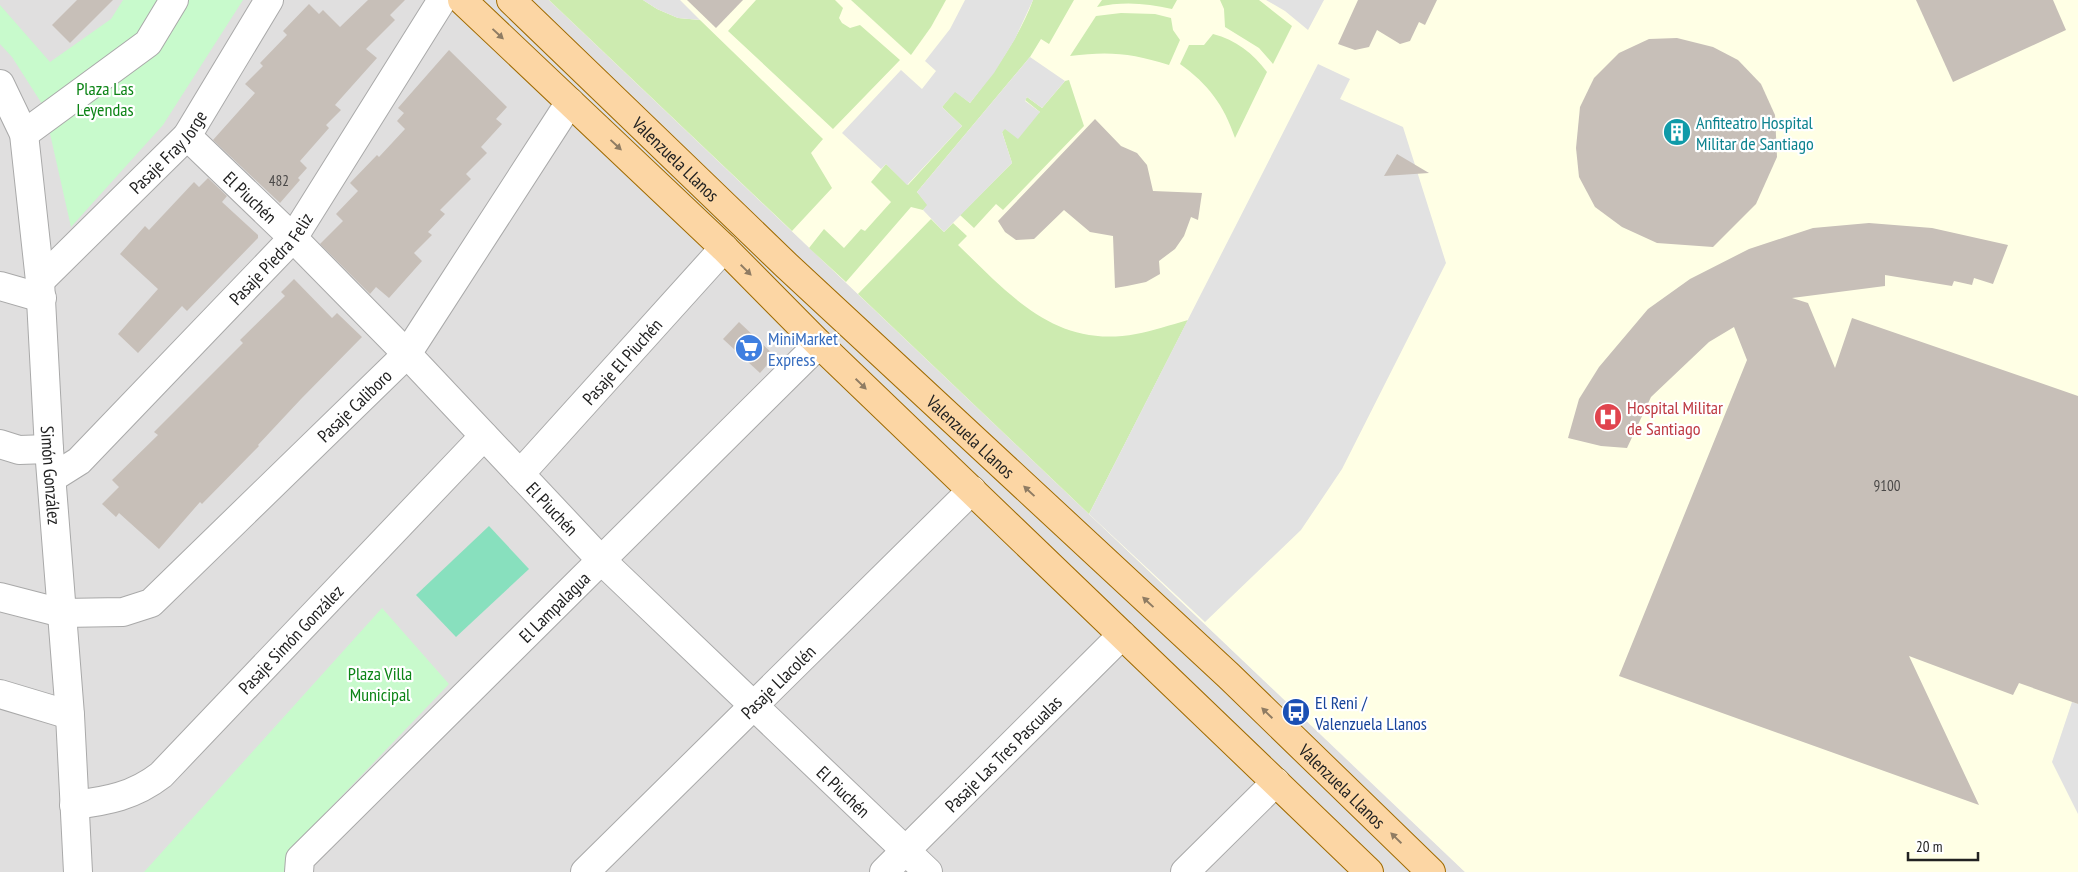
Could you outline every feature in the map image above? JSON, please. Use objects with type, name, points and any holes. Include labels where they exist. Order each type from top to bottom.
[{"type":"main road","name":"Valenzuela Llanos","points":[[462,0],[724,248],[819,344],[1368,872]]},
{"type":"main road","name":"Valenzuela Llanos","points":[[511,0],[786,265],[1229,676],[1431,872]]},
{"type":"street","points":[[24,134],[148,43],[174,0]]},
{"type":"street","name":"Pasaje Fray Jorge","points":[[41,290],[187,136],[269,0]]},
{"type":"street","name":"Pasaje Piedra Feliz","points":[[52,478],[79,461],[293,238],[442,0]]},
{"type":"street","name":"Simón González","points":[[0,84],[24,134],[41,290],[49,449],[70,715],[78,872]]},
{"type":"street","name":"Pasaje Caliboro","points":[[62,613],[123,612],[151,603],[407,354],[570,102]]},
{"type":"street","name":"El Piuchén","points":[[187,136],[293,238],[407,354],[601,560],[928,872]]},
{"type":"street","name":"Pasaje El Piuchén","points":[[520,474],[724,248]]},
{"type":"street","points":[[0,286],[41,290]]},
{"type":"street","name":"El Lampalagua","points":[[300,872],[300,859],[819,344]]},
{"type":"street","name":"Pasaje Simón González","points":[[74,806],[120,798],[137,791],[161,775],[484,436]]},
{"type":"street","points":[[0,444],[19,450],[49,449]]},
{"type":"street","name":"Pasaje Llacolén","points":[[585,872],[972,490]]},
{"type":"street","points":[[0,597],[62,613]]},
{"type":"street","name":"Pasaje Las Tres Pascualas","points":[[884,872],[1122,635]]},
{"type":"street","points":[[0,694],[70,715]]},
{"type":"street","points":[[1185,872],[1276,782]]},
{"type":"shaded area","points":[[0,0],[549,0],[1465,872],[0,872]]},
{"type":"shaded area","name":"Hospital Militar de Santiago","points":[[549,0],[2078,0],[2078,872],[1465,872]]},
{"type":"shaded area","points":[[643,0],[680,0],[700,20],[678,18],[657,9]]},
{"type":"shaded area","points":[[965,0],[1033,0],[1015,39],[994,73],[970,103],[955,92],[942,107],[962,126],[907,185],[886,164],[881,169],[842,133],[901,70],[922,89],[936,71],[925,61],[950,29]]},
{"type":"shaded area","points":[[1266,0],[1324,0],[1308,30],[1285,11]]},
{"type":"shaded area","points":[[1030,57],[1065,81],[1042,108],[1027,97],[1025,101],[1040,112],[1018,139],[1005,129],[1002,132],[1012,163],[944,232],[923,210],[927,205],[917,192]]},
{"type":"shaded area","points":[[1318,64],[1350,79],[1340,99],[1403,127],[1446,263],[1342,469],[1301,530],[1205,622],[1089,514]]},
{"type":"shaded area","points":[[2072,702],[2078,704],[2078,814],[2052,762]]},
{"type":"green space","name":"Plaza Las Leyendas","points":[[123,0],[243,0],[163,125],[71,227],[44,107],[12,57],[0,44],[0,5],[50,62],[111,19]]},
{"type":"green space","points":[[549,0],[643,0],[657,9],[678,18],[700,20],[823,139],[811,153],[832,188],[792,231]]},
{"type":"green space","points":[[756,0],[835,0],[843,8],[839,18],[842,23],[850,28],[860,25],[900,60],[833,129],[728,31]]},
{"type":"green space","points":[[851,0],[946,0],[931,27],[911,55]]},
{"type":"green space","points":[[1033,0],[1074,0],[1049,44],[1041,39],[1030,57],[917,192],[928,205],[923,210],[911,207],[846,282],[809,248],[824,229],[844,248],[861,229],[865,231],[891,202],[871,182],[886,164],[908,185],[962,126],[942,107],[955,91],[970,103],[1006,54],[1021,28]]},
{"type":"green space","points":[[1102,0],[1177,0],[1172,9],[1134,4],[1097,7]]},
{"type":"green space","points":[[1220,0],[1259,0],[1292,26],[1273,64],[1259,48],[1225,27],[1224,9]]},
{"type":"green space","points":[[1121,13],[1155,14],[1171,18],[1173,30],[1180,40],[1169,65],[1120,54],[1070,56],[1096,16]]},
{"type":"green space","points":[[1213,34],[1243,48],[1267,72],[1235,138],[1226,115],[1214,96],[1199,79],[1180,64],[1189,45],[1204,45]]},
{"type":"green space","points":[[1069,80],[1084,126],[1003,210],[996,204],[974,228],[960,215],[1012,163],[1002,132],[1004,129],[1040,112],[1025,100],[1027,97],[1042,108],[1065,81]]},
{"type":"green space","points":[[931,219],[944,232],[953,223],[967,236],[958,245],[1016,299],[1036,314],[1058,326],[1081,333],[1107,337],[1142,333],[1188,320],[1089,514],[858,294]]},
{"type":"green space","points":[[489,526],[529,569],[456,637],[416,595]]},
{"type":"green space","name":"Plaza Villa Municipal","points":[[382,608],[449,684],[288,852],[286,872],[144,872]]},
{"type":"building","points":[[77,0],[113,0],[70,43],[52,25]]},
{"type":"building","points":[[368,0],[405,0],[390,15],[395,20],[366,49],[377,58],[335,105],[341,110],[326,125],[329,128],[300,161],[307,168],[298,178],[300,180],[280,203],[213,140],[255,93],[245,84],[263,66],[260,63],[287,35],[283,31],[309,4],[319,14],[323,10],[340,27]]},
{"type":"building","points":[[687,0],[743,0],[716,28]]},
{"type":"building","points":[[1358,0],[1437,0],[1425,25],[1419,22],[1410,41],[1400,44],[1377,30],[1369,47],[1355,50],[1338,44]]},
{"type":"building","points":[[1916,0],[2053,0],[2066,30],[1953,82]]},
{"type":"building","name":"Anfiteatro Hospital Militar de Santiago","points":[[1677,38],[1713,47],[1738,60],[1761,84],[1775,115],[1777,157],[1756,204],[1713,247],[1657,243],[1622,227],[1595,207],[1579,177],[1576,148],[1580,107],[1594,78],[1619,53],[1649,39]]},
{"type":"building","points":[[449,50],[507,107],[496,119],[502,124],[481,147],[487,153],[466,174],[471,179],[440,210],[445,214],[428,232],[432,235],[414,253],[422,261],[389,298],[376,287],[370,294],[320,244],[343,221],[336,214],[358,191],[350,183],[377,155],[379,157],[405,129],[397,121],[404,113],[398,108]]},
{"type":"building","points":[[1095,119],[1121,146],[1137,153],[1147,165],[1153,191],[1202,193],[1198,220],[1191,217],[1184,236],[1175,249],[1159,261],[1160,274],[1146,282],[1115,288],[1113,236],[1090,232],[1064,210],[1034,239],[1016,240],[1005,232],[998,221]]},
{"type":"building","points":[[1397,154],[1429,173],[1384,176]]},
{"type":"building","points":[[208,178],[227,196],[222,202],[258,235],[258,238],[187,311],[182,306],[138,353],[118,334],[158,289],[120,254],[145,226],[149,230],[194,182],[199,187]]},
{"type":"building","name":"Hospital Militar de Santiago","points":[[1869,223],[1932,228],[2008,245],[1993,284],[1974,278],[1972,285],[1954,281],[1952,286],[1885,275],[1885,286],[1792,298],[1808,303],[1835,368],[1852,318],[2078,396],[2078,704],[2019,683],[2013,695],[1909,656],[1979,805],[1619,676],[1747,360],[1734,327],[1709,342],[1651,397],[1627,448],[1601,446],[1568,438],[1579,399],[1599,367],[1648,309],[1690,279],[1749,249],[1813,228]]},
{"type":"building","points":[[294,279],[332,318],[337,313],[362,337],[301,399],[259,446],[202,504],[200,502],[159,549],[119,513],[116,517],[102,504],[119,487],[112,480],[158,435],[154,432],[243,343],[240,340],[285,296],[281,292]]},
{"type":"building","name":"MiniMarket Express","points":[[739,322],[775,356],[760,373],[723,339]]},
{"type":"place","name":"Anfiteatro Hospital Militar de Santiago","points":[[1677,132]]},
{"type":"place","name":"MiniMarket Express","points":[[749,348]]},
{"type":"place","name":"Hospital Militar de Santiago","points":[[1608,417]]},
{"type":"place","name":"El Reni / Valenzuela Llanos","points":[[1296,712]]}]
